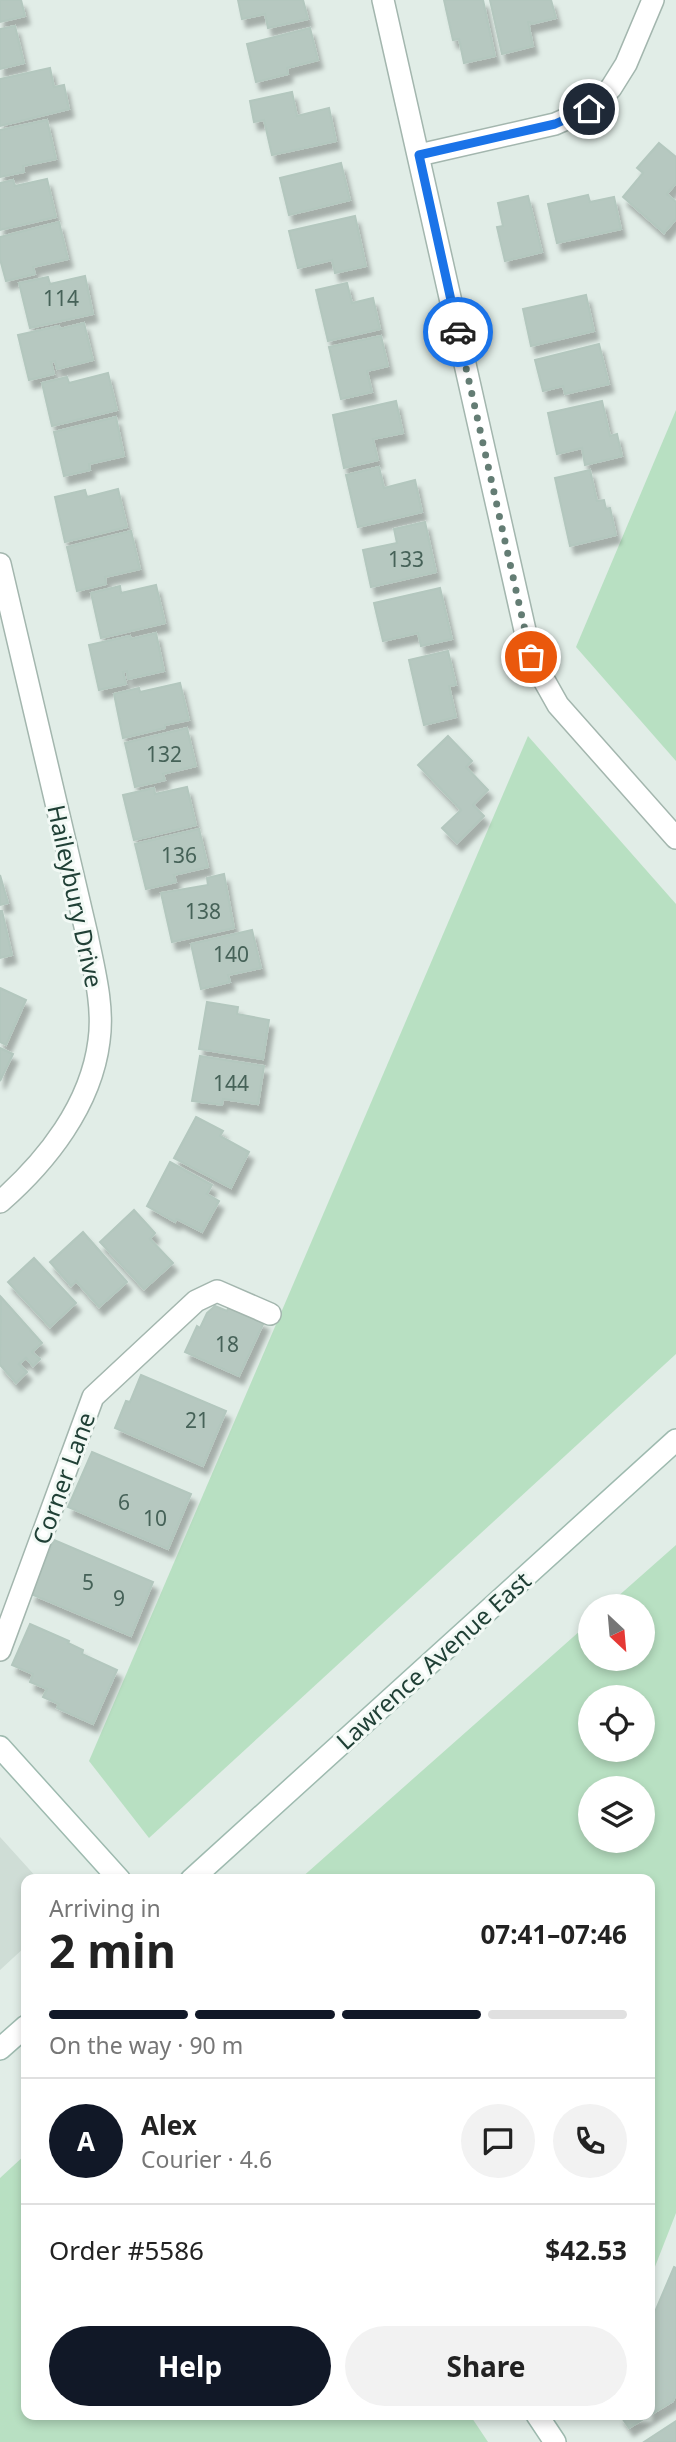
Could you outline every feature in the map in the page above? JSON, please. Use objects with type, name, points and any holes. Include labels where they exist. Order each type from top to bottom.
[{"type":"street","points":[[383,0],[531,657],[558,705],[676,838]]},
{"type":"street","points":[[419,155],[555,124],[589,109],[611,88],[626,64],[653,0]]},
{"type":"street","name":"Haileybury Drive","points":[[0,564],[7,630],[88,935],[98,988],[99,1041],[85,1095],[52,1147],[0,1202]]},
{"type":"street","name":"Corner Lane","points":[[0,1650],[93,1397],[196,1301],[217,1291],[270,1314]]},
{"type":"street","name":"Lawrence Avenue East","points":[[198,1874],[676,1440]]},
{"type":"street","points":[[0,1747],[115,1874]]},
{"type":"street","points":[[0,2049],[21,2030]]},
{"type":"street","points":[[540,2420],[555,2442]]},
{"type":"shaded area","points":[[0,1837],[33,1874],[21,1874],[21,1951],[0,1970]]},
{"type":"green space","points":[[676,410],[676,761],[576,647]]},
{"type":"green space","points":[[528,736],[676,904],[676,1354],[149,1838],[89,1761]]},
{"type":"green space","points":[[676,1545],[676,2213],[655,2267],[655,1874],[306,1874],[578,1633],[578,1671],[655,1671],[655,1594],[621,1594]]},
{"type":"green space","points":[[21,2159],[21,2420],[473,2420],[488,2442],[0,2442],[0,2178]]},
{"type":"building","points":[[0,0],[21,0],[25,16],[0,22]]},
{"type":"building","points":[[238,0],[303,0],[308,19],[268,28],[265,14],[242,19]]},
{"type":"building","points":[[444,0],[483,0],[495,56],[464,63],[459,39],[453,40]]},
{"type":"building","points":[[490,0],[551,0],[556,18],[531,24],[528,22],[533,46],[502,54]]},
{"type":"building","points":[[15,26],[24,63],[0,69],[0,29]]},
{"type":"building","points":[[310,28],[318,60],[287,68],[288,74],[256,82],[247,44]]},
{"type":"building","points":[[50,68],[54,87],[64,85],[69,109],[0,126],[0,79]]},
{"type":"building","points":[[292,92],[297,116],[329,108],[336,141],[272,155],[264,120],[254,122],[250,101]]},
{"type":"building","points":[[47,120],[56,159],[23,166],[24,172],[0,177],[0,130]]},
{"type":"building","points":[[659,143],[676,157],[676,183],[667,194],[676,202],[676,219],[664,233],[623,197],[643,173],[637,168]]},
{"type":"building","points":[[341,163],[350,200],[289,215],[280,178]]},
{"type":"building","points":[[47,179],[56,217],[0,230],[0,183],[13,180],[15,186]]},
{"type":"building","points":[[588,195],[590,202],[614,197],[621,229],[557,243],[548,204]]},
{"type":"building","points":[[528,196],[542,252],[505,261],[497,227],[503,226],[498,203]]},
{"type":"building","points":[[355,216],[366,266],[335,273],[332,260],[298,268],[289,231]]},
{"type":"building","points":[[59,222],[68,259],[33,267],[35,274],[6,281],[0,259],[0,237]]},
{"type":"building","points":[[85,276],[93,314],[30,328],[19,283],[48,277],[50,284]]},
{"type":"building","points":[[347,283],[352,303],[373,298],[380,329],[328,341],[316,290]]},
{"type":"building","points":[[586,295],[594,331],[531,346],[523,309]]},
{"type":"building","points":[[84,323],[93,360],[57,369],[55,361],[51,362],[54,374],[29,380],[18,335]]},
{"type":"building","points":[[381,336],[388,366],[367,371],[372,392],[341,399],[329,347]]},
{"type":"building","points":[[599,344],[609,384],[565,394],[563,386],[543,391],[535,360]]},
{"type":"building","points":[[108,373],[117,410],[52,426],[42,383],[67,377],[69,383]]},
{"type":"building","points":[[396,401],[403,433],[373,439],[378,460],[344,468],[333,415]]},
{"type":"building","points":[[602,401],[610,436],[617,434],[622,456],[585,465],[582,448],[557,454],[548,413]]},
{"type":"building","points":[[116,417],[124,456],[89,464],[90,470],[64,476],[54,432]]},
{"type":"building","points":[[379,467],[384,488],[415,480],[422,512],[358,527],[346,475]]},
{"type":"building","points":[[590,470],[597,501],[604,500],[606,509],[610,508],[616,535],[570,546],[555,478]]},
{"type":"building","points":[[118,489],[127,527],[65,542],[55,497],[85,490],[87,497]]},
{"type":"building","points":[[425,522],[436,572],[371,587],[363,550],[397,543],[394,529]]},
{"type":"building","points":[[131,531],[140,569],[105,577],[106,584],[77,591],[67,547]]},
{"type":"building","points":[[156,585],[165,623],[101,638],[91,593],[120,586],[121,593]]},
{"type":"building","points":[[440,588],[452,639],[421,646],[418,633],[383,641],[374,603]]},
{"type":"building","points":[[156,633],[164,671],[128,679],[127,671],[123,672],[126,684],[99,690],[89,645]]},
{"type":"building","points":[[448,651],[456,685],[449,686],[456,717],[424,725],[409,660]]},
{"type":"building","points":[[180,683],[189,720],[123,738],[114,694],[139,688],[140,692]]},
{"type":"building","points":[[187,728],[196,766],[163,774],[165,780],[135,787],[125,743]]},
{"type":"building","points":[[448,736],[472,761],[466,767],[488,790],[473,805],[484,816],[457,843],[442,828],[461,810],[418,765]]},
{"type":"building","points":[[187,787],[196,825],[134,840],[123,795],[154,788],[155,794]]},
{"type":"building","points":[[199,829],[208,867],[174,875],[176,882],[146,889],[135,844]]},
{"type":"building","points":[[224,874],[234,928],[172,942],[161,893],[208,885],[207,878]]},
{"type":"building","points":[[0,875],[8,903],[0,905]]},
{"type":"building","points":[[0,911],[12,955],[0,958]]},
{"type":"building","points":[[252,930],[261,968],[228,975],[230,982],[201,989],[191,944]]},
{"type":"building","points":[[0,988],[26,1000],[6,1045],[0,1042]]},
{"type":"building","points":[[207,1002],[238,1007],[237,1014],[269,1020],[263,1059],[199,1049]]},
{"type":"building","points":[[0,1048],[13,1054],[0,1081]]},
{"type":"building","points":[[200,1056],[264,1066],[258,1104],[223,1099],[222,1105],[192,1101]]},
{"type":"building","points":[[196,1117],[223,1131],[220,1136],[249,1152],[231,1188],[174,1158]]},
{"type":"building","points":[[170,1162],[212,1185],[207,1194],[219,1201],[202,1232],[177,1219],[175,1222],[147,1206]]},
{"type":"building","points":[[134,1210],[155,1233],[150,1239],[173,1263],[144,1289],[100,1242]]},
{"type":"building","points":[[83,1232],[127,1282],[99,1307],[76,1281],[71,1286],[50,1262]]},
{"type":"building","points":[[34,1258],[76,1303],[50,1327],[8,1282]]},
{"type":"building","points":[[1,1297],[42,1343],[32,1352],[40,1359],[33,1366],[26,1358],[19,1364],[27,1372],[16,1383],[0,1365]]},
{"type":"building","points":[[215,1306],[227,1311],[229,1306],[264,1322],[239,1376],[185,1352],[197,1326],[200,1328],[207,1313]]},
{"type":"building","points":[[141,1375],[226,1411],[203,1466],[115,1428]]},
{"type":"building","points":[[92,1452],[191,1494],[168,1549],[68,1507]]},
{"type":"building","points":[[54,1540],[153,1582],[131,1636],[31,1594]]},
{"type":"building","points":[[30,1624],[69,1641],[68,1643],[83,1650],[82,1654],[117,1670],[93,1724],[57,1708],[59,1704],[43,1697],[47,1689],[30,1682],[33,1674],[12,1665]]},
{"type":"building","points":[[674,2267],[676,2393],[673,2401],[655,2412],[655,2312]]},
{"type":"building","points":[[623,2420],[642,2420],[629,2428]]},
{"type":"building","points":[[676,2421],[676,2442],[644,2442]]},
{"type":"way so far","points":[[458,332],[531,657]]},
{"type":"route","points":[[458,332],[419,155],[555,124],[589,109]]}]
